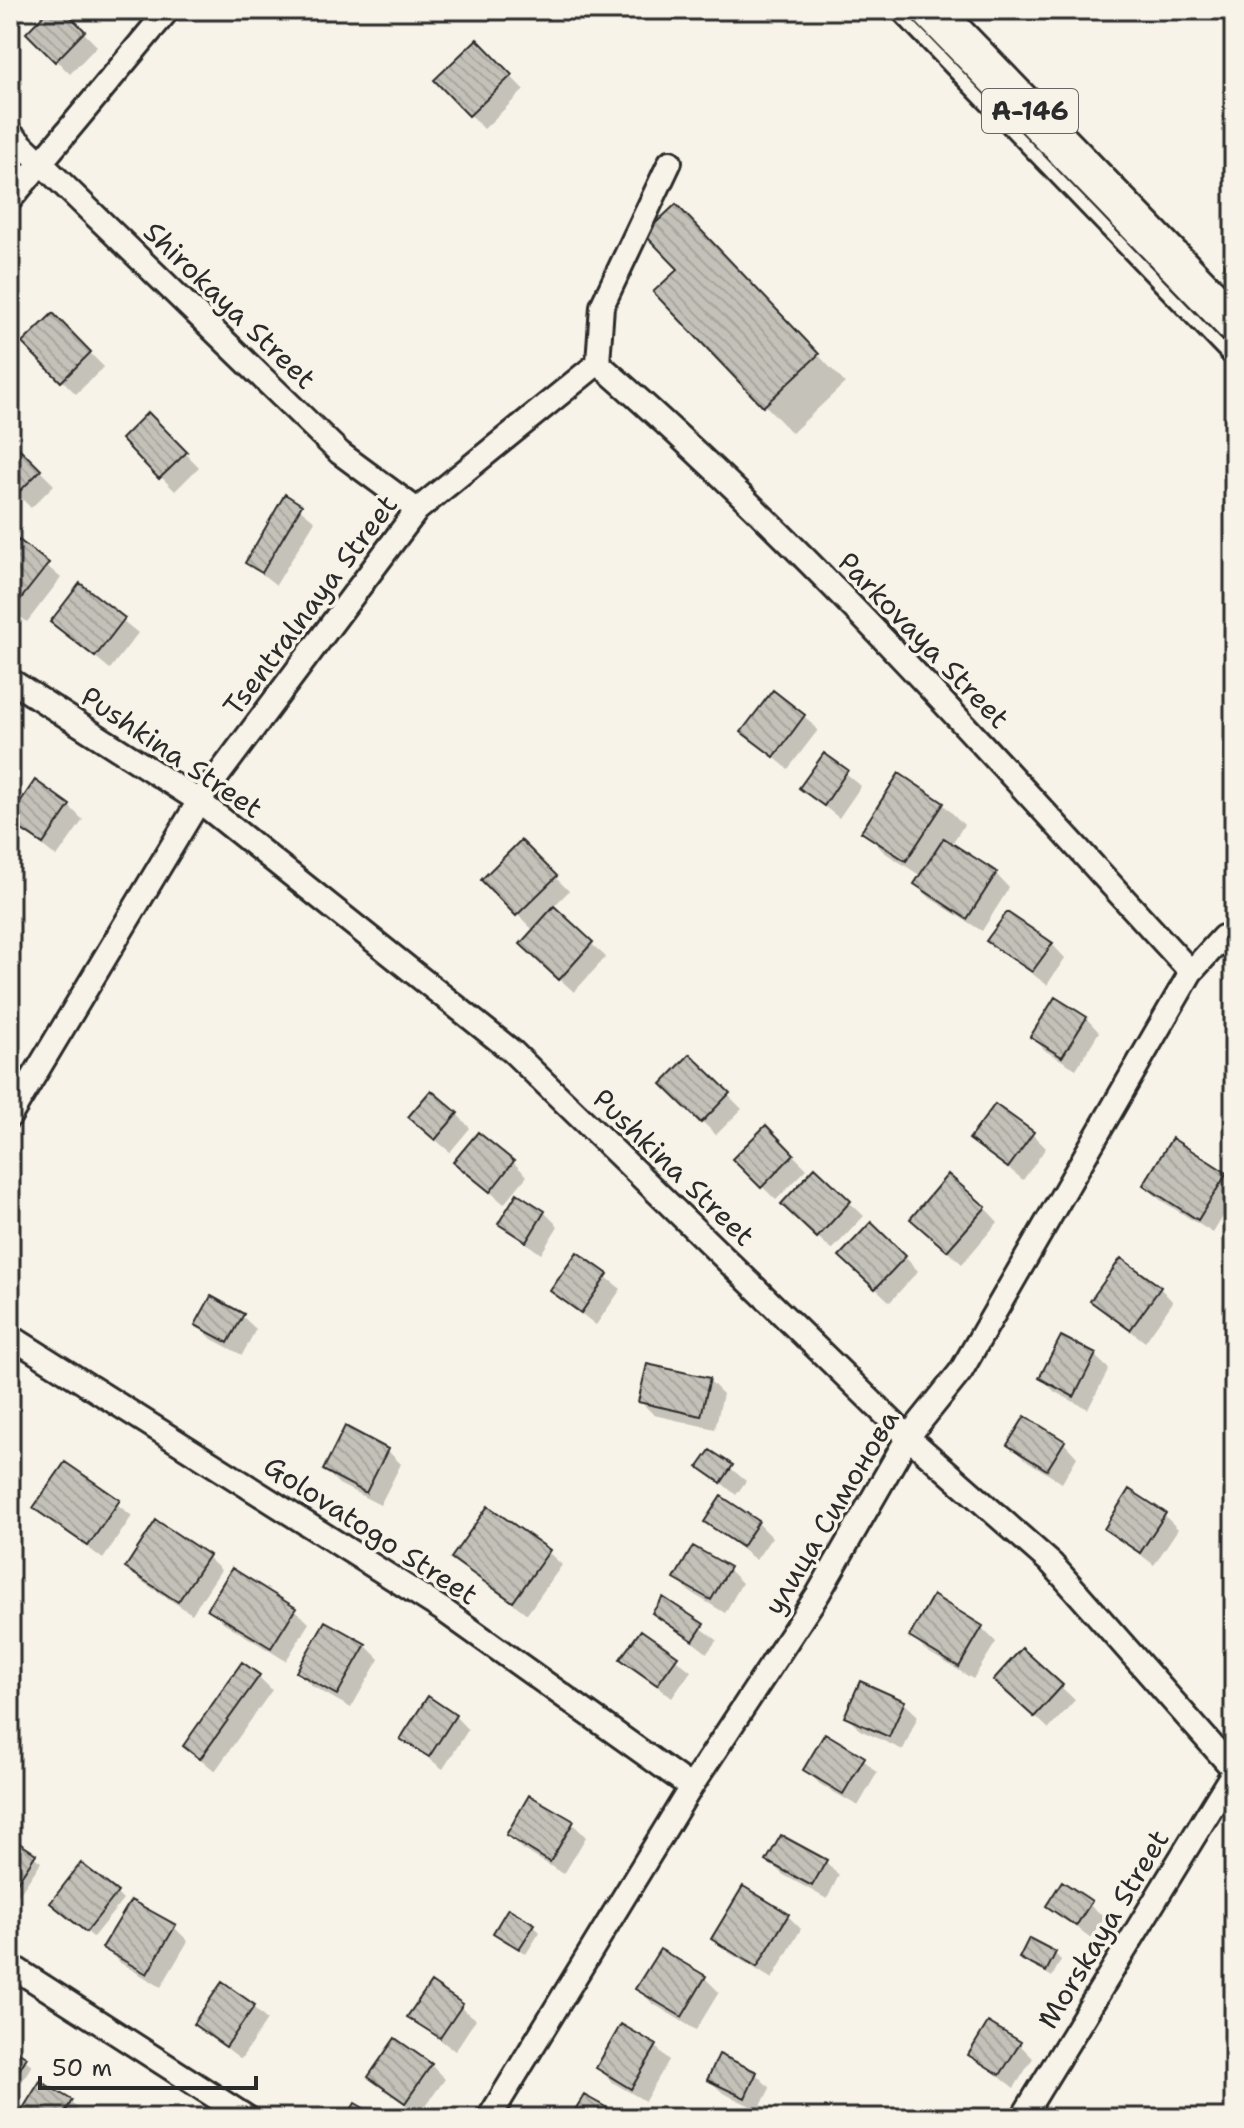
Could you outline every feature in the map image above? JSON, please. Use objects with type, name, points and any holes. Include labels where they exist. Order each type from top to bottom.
[{"type":"highway","name":"А-146","points":[[931,10],[1234,323]]},
{"type":"street","points":[[10,200],[38,162],[168,10]]},
{"type":"street","name":"Shirokaya Street","points":[[10,133],[340,453],[417,510]]},
{"type":"street","points":[[598,363],[602,306],[670,162]]},
{"type":"street","name":"Tsentralnaya Street","points":[[10,1116],[199,801],[417,510],[598,363]]},
{"type":"street","name":"Parkovaya Street","points":[[598,363],[690,444],[884,638],[1191,972]]},
{"type":"street","name":"Pushkina Street","points":[[10,680],[199,801],[513,1052],[908,1437],[1052,1564],[1234,1771]]},
{"type":"street","name":"улица Симонова","points":[[489,2118],[691,1787],[818,1594],[908,1437],[961,1371],[1191,972],[1223,937]]},
{"type":"street","name":"Golovatogo Street","points":[[10,1336],[443,1610],[691,1787]]},
{"type":"street","name":"Morskaya Street","points":[[1022,2118],[1234,1771]]},
{"type":"street","points":[[10,1965],[248,2118]]},
{"type":"lane","points":[[895,10],[1234,362]]},
{"type":"lane","points":[[1223,937],[1234,917]]},
{"type":"building","points":[[48,10],[64,10],[85,31],[55,62],[26,33]]},
{"type":"building","points":[[477,39],[512,75],[469,116],[434,80]]},
{"type":"building","points":[[676,204],[819,354],[763,407],[653,292],[678,269],[644,234]]},
{"type":"building","points":[[53,313],[91,352],[61,382],[22,343]]},
{"type":"building","points":[[148,412],[187,452],[159,479],[121,439]]},
{"type":"building","points":[[10,439],[41,470],[16,495],[10,490]]},
{"type":"building","points":[[285,494],[302,505],[262,573],[245,563]]},
{"type":"building","points":[[19,540],[49,563],[12,610],[10,552]]},
{"type":"building","points":[[80,583],[125,618],[95,657],[50,622]]},
{"type":"building","points":[[773,690],[805,715],[774,757],[741,732]]},
{"type":"building","points":[[824,753],[848,770],[824,806],[799,788]]},
{"type":"building","points":[[899,773],[944,803],[906,861],[861,832]]},
{"type":"building","points":[[35,780],[70,805],[43,844],[10,822],[10,817]]},
{"type":"building","points":[[944,838],[997,872],[967,919],[914,884]]},
{"type":"building","points":[[521,840],[557,876],[516,916],[481,880]]},
{"type":"building","points":[[554,906],[593,942],[559,980],[520,944]]},
{"type":"building","points":[[1007,912],[1053,943],[1032,972],[986,941]]},
{"type":"building","points":[[1055,997],[1087,1017],[1062,1057],[1030,1037]]},
{"type":"building","points":[[690,1054],[730,1093],[701,1123],[661,1084]]},
{"type":"building","points":[[431,1090],[458,1113],[435,1140],[408,1117]]},
{"type":"building","points":[[995,1104],[1034,1132],[1008,1168],[969,1139]]},
{"type":"building","points":[[766,1125],[794,1154],[761,1188],[732,1159]]},
{"type":"building","points":[[478,1132],[514,1161],[490,1192],[453,1162]]},
{"type":"building","points":[[1172,1138],[1227,1173],[1198,1220],[1143,1185]]},
{"type":"building","points":[[815,1167],[851,1201],[817,1238],[781,1204]]},
{"type":"building","points":[[948,1174],[986,1207],[947,1251],[910,1219]]},
{"type":"building","points":[[517,1193],[545,1211],[526,1242],[498,1224]]},
{"type":"building","points":[[871,1222],[906,1256],[875,1289],[839,1256]]},
{"type":"building","points":[[577,1252],[608,1274],[581,1313],[550,1291]]},
{"type":"building","points":[[1121,1258],[1161,1287],[1130,1330],[1090,1301]]},
{"type":"building","points":[[211,1296],[244,1314],[228,1343],[195,1325]]},
{"type":"building","points":[[1061,1336],[1096,1354],[1074,1397],[1039,1378]]},
{"type":"building","points":[[647,1364],[710,1378],[701,1416],[638,1402]]},
{"type":"building","points":[[1025,1416],[1065,1441],[1047,1470],[1007,1445]]},
{"type":"building","points":[[345,1426],[388,1449],[366,1493],[323,1470]]},
{"type":"building","points":[[710,1450],[733,1465],[721,1483],[698,1467]]},
{"type":"building","points":[[65,1462],[120,1500],[88,1546],[33,1508]]},
{"type":"building","points":[[1129,1489],[1166,1513],[1140,1553],[1104,1529]]},
{"type":"building","points":[[721,1496],[759,1521],[742,1547],[704,1522]]},
{"type":"building","points":[[488,1506],[550,1550],[513,1602],[451,1558]]},
{"type":"building","points":[[156,1520],[209,1555],[178,1602],[125,1568]]},
{"type":"building","points":[[693,1546],[730,1567],[711,1600],[674,1579]]},
{"type":"building","points":[[232,1568],[296,1608],[271,1648],[207,1609]]},
{"type":"building","points":[[933,1595],[983,1626],[959,1667],[909,1637]]},
{"type":"building","points":[[663,1597],[704,1624],[693,1641],[652,1613]]},
{"type":"building","points":[[325,1621],[366,1644],[337,1695],[296,1672]]},
{"type":"building","points":[[641,1630],[678,1656],[657,1685],[620,1659]]},
{"type":"building","points":[[1022,1648],[1063,1685],[1034,1717],[993,1680]]},
{"type":"building","points":[[242,1662],[260,1675],[200,1759],[183,1746]]},
{"type":"building","points":[[860,1681],[905,1701],[889,1737],[844,1717]]},
{"type":"building","points":[[428,1696],[456,1715],[429,1757],[400,1739]]},
{"type":"building","points":[[825,1733],[865,1757],[843,1794],[803,1770]]},
{"type":"building","points":[[529,1795],[574,1821],[550,1862],[506,1835]]},
{"type":"building","points":[[781,1835],[827,1860],[812,1886],[766,1861]]},
{"type":"building","points":[[10,1837],[36,1854],[12,1890],[10,1889]]},
{"type":"building","points":[[81,1863],[118,1892],[86,1932],[50,1903]]},
{"type":"building","points":[[1062,1881],[1092,1901],[1076,1926],[1046,1906]]},
{"type":"building","points":[[743,1886],[789,1914],[757,1967],[711,1939]]},
{"type":"building","points":[[131,1900],[176,1925],[147,1974],[102,1948]]},
{"type":"building","points":[[508,1908],[535,1924],[519,1949],[493,1933]]},
{"type":"building","points":[[1029,1938],[1056,1952],[1046,1972],[1019,1958]]},
{"type":"building","points":[[660,1949],[706,1976],[682,2017],[635,1989]]},
{"type":"building","points":[[222,1982],[255,2005],[226,2047],[193,2024]]},
{"type":"building","points":[[431,1982],[463,2004],[440,2038],[407,2017]]},
{"type":"building","points":[[988,2022],[1021,2042],[1000,2075],[968,2055]]},
{"type":"building","points":[[621,2024],[657,2045],[631,2089],[596,2068]]},
{"type":"building","points":[[395,2038],[432,2064],[405,2103],[368,2077]]},
{"type":"building","points":[[10,2046],[27,2057],[10,2085]]},
{"type":"building","points":[[719,2054],[757,2072],[745,2098],[707,2080]]},
{"type":"building","points":[[40,2081],[72,2100],[62,2118],[17,2118]]},
{"type":"building","points":[[584,2095],[620,2115],[618,2118],[570,2118]]},
{"type":"building","points":[[355,2103],[381,2118],[346,2118]]}]
